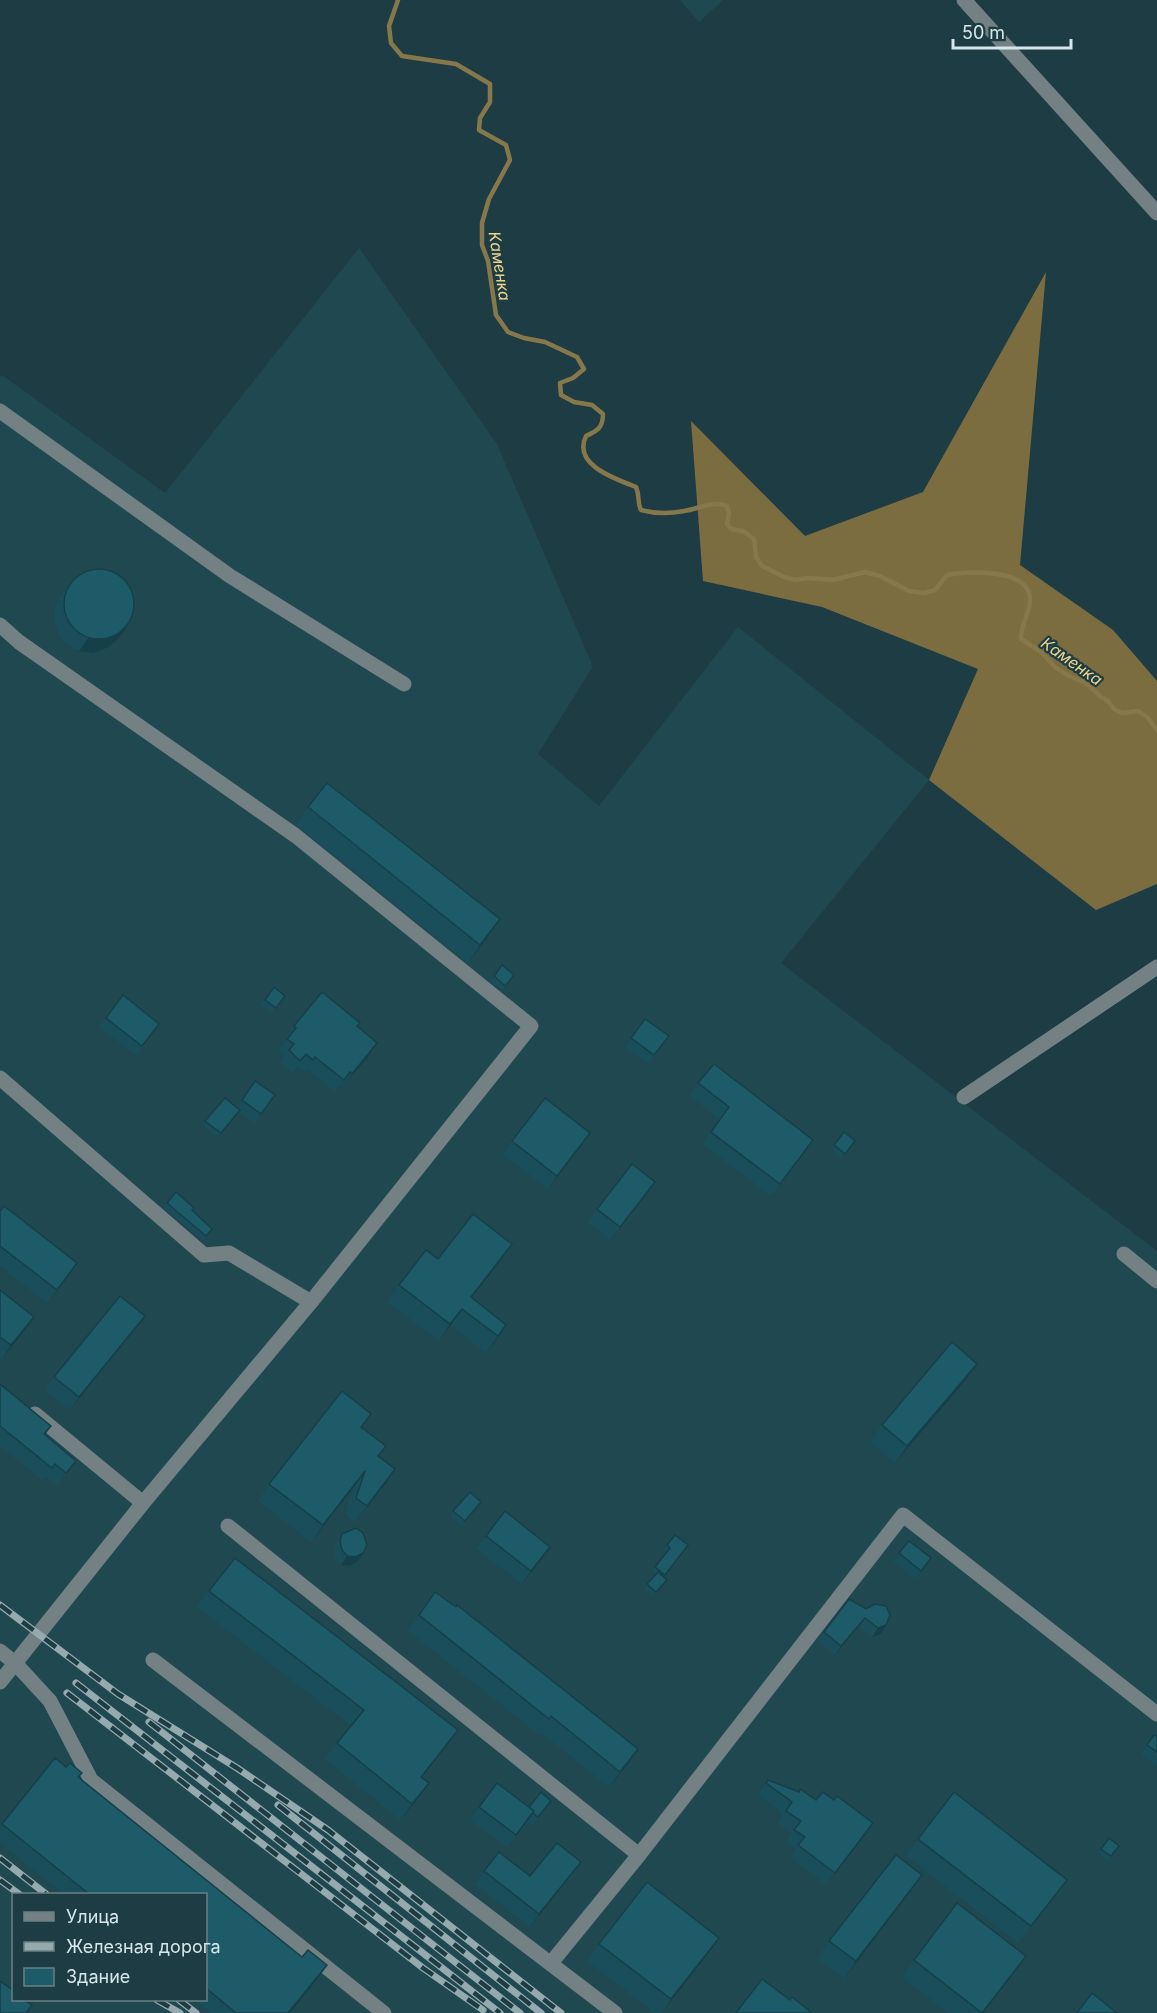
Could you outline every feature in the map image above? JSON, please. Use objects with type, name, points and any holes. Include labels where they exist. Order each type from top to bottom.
[{"type":"street","points":[[964,0],[1157,213]]},
{"type":"street","points":[[0,411],[230,576],[404,684]]},
{"type":"street","points":[[0,625],[19,642],[296,836],[531,1026],[310,1302],[143,1503],[0,1682]]},
{"type":"street","points":[[964,1097],[1157,967]]},
{"type":"street","points":[[0,1078],[204,1255],[229,1253],[310,1302]]},
{"type":"street","points":[[1124,1254],[1157,1281]]},
{"type":"street","points":[[27,1408],[143,1503]]},
{"type":"street","points":[[551,1963],[639,1855],[903,1515],[1157,1714]]},
{"type":"street","points":[[228,1526],[639,1855]]},
{"type":"street","points":[[0,1651],[15,1663],[50,1701],[91,1780],[384,2013]]},
{"type":"street","points":[[153,1660],[615,2013]]},
{"type":"shaded area","points":[[680,0],[723,0],[699,22]]},
{"type":"shaded area","points":[[359,248],[497,444],[591,662],[592,668],[538,754],[599,806],[738,627],[929,780],[781,963],[1157,1251],[1157,2013],[0,2013],[0,378],[2,375],[165,493]]},
{"type":"shaded area","points":[[1046,272],[1020,565],[1113,630],[1157,681],[1157,884],[1096,910],[929,780],[978,669],[822,607],[703,581],[691,421],[805,536],[923,492]]},
{"type":"building","points":[[106,569],[119,575],[128,584],[132,590],[134,604],[132,618],[124,629],[113,637],[92,639],[74,629],[66,618],[64,597],[74,579],[85,571]]},
{"type":"building","points":[[327,783],[500,919],[480,945],[308,807]]},
{"type":"building","points":[[502,965],[514,975],[505,986],[494,976]]},
{"type":"building","points":[[274,987],[285,996],[276,1008],[265,1000]]},
{"type":"building","points":[[322,992],[360,1023],[357,1026],[377,1043],[352,1074],[350,1072],[344,1080],[315,1057],[313,1060],[306,1054],[300,1061],[289,1050],[294,1044],[287,1039],[296,1028],[294,1026]]},
{"type":"building","points":[[123,995],[159,1024],[142,1046],[106,1018]]},
{"type":"building","points":[[645,1019],[669,1036],[654,1055],[631,1038]]},
{"type":"building","points":[[714,1064],[813,1140],[780,1184],[711,1132],[729,1107],[698,1083]]},
{"type":"building","points":[[255,1081],[275,1095],[261,1114],[242,1100]]},
{"type":"building","points":[[225,1098],[240,1110],[221,1133],[205,1121]]},
{"type":"building","points":[[545,1098],[590,1133],[557,1176],[512,1141]]},
{"type":"building","points":[[844,1132],[855,1141],[845,1154],[834,1145]]},
{"type":"building","points":[[632,1164],[655,1182],[620,1227],[597,1209]]},
{"type":"building","points":[[176,1192],[212,1229],[206,1236],[167,1203]]},
{"type":"building","points":[[4,1206],[77,1263],[57,1290],[0,1246],[0,1211]]},
{"type":"building","points":[[473,1214],[512,1244],[471,1297],[506,1325],[498,1336],[462,1309],[450,1324],[399,1285],[426,1250],[438,1259]]},
{"type":"building","points":[[0,1290],[34,1317],[11,1345],[0,1337]]},
{"type":"building","points":[[120,1296],[145,1316],[79,1397],[54,1377]]},
{"type":"building","points":[[952,1342],[977,1364],[907,1446],[882,1425]]},
{"type":"building","points":[[0,1384],[51,1426],[44,1434],[76,1461],[66,1473],[55,1464],[52,1468],[0,1426]]},
{"type":"building","points":[[342,1391],[371,1414],[361,1427],[386,1446],[378,1456],[395,1469],[367,1506],[356,1498],[365,1471],[323,1525],[269,1484]]},
{"type":"building","points":[[470,1492],[481,1502],[465,1521],[453,1511]]},
{"type":"building","points":[[505,1511],[550,1547],[531,1571],[486,1536]]},
{"type":"building","points":[[356,1528],[363,1533],[367,1545],[363,1553],[355,1557],[347,1556],[342,1550],[340,1541],[342,1534]]},
{"type":"building","points":[[675,1535],[688,1545],[665,1575],[655,1567],[670,1548],[667,1545]]},
{"type":"building","points":[[909,1541],[931,1558],[921,1571],[899,1553]]},
{"type":"building","points":[[235,1558],[458,1730],[421,1777],[429,1783],[412,1804],[337,1743],[364,1710],[209,1591]]},
{"type":"building","points":[[658,1572],[667,1580],[656,1592],[647,1584]]},
{"type":"building","points":[[435,1592],[456,1607],[457,1605],[638,1749],[620,1772],[551,1716],[549,1719],[419,1615]]},
{"type":"building","points":[[849,1599],[866,1609],[875,1604],[886,1606],[890,1615],[886,1625],[878,1628],[865,1618],[841,1646],[824,1632]]},
{"type":"building","points":[[1154,1735],[1157,1736],[1157,1752],[1147,1745]]},
{"type":"building","points":[[55,1758],[66,1767],[70,1763],[82,1773],[78,1777],[302,1957],[308,1950],[327,1965],[288,2013],[236,2013],[207,1989],[207,1893],[88,1893],[2,1824]]},
{"type":"building","points":[[768,1780],[799,1792],[800,1789],[816,1800],[823,1792],[834,1800],[837,1796],[873,1823],[835,1873],[798,1845],[805,1837],[794,1830],[801,1821],[786,1811],[792,1802],[766,1783]]},
{"type":"building","points":[[497,1783],[534,1811],[516,1835],[479,1807]]},
{"type":"building","points":[[541,1792],[551,1801],[538,1817],[529,1807]]},
{"type":"building","points":[[954,1792],[1067,1880],[1031,1926],[918,1839]]},
{"type":"building","points":[[1109,1838],[1119,1846],[1111,1856],[1101,1849]]},
{"type":"building","points":[[557,1843],[581,1862],[539,1914],[484,1871],[499,1852],[530,1876]]},
{"type":"building","points":[[896,1855],[922,1875],[856,1961],[829,1941]]},
{"type":"building","points":[[647,1882],[719,1938],[671,1999],[599,1944]]},
{"type":"building","points":[[957,1903],[1026,1956],[982,2013],[914,1960]]},
{"type":"building","points":[[762,1979],[790,2000],[792,1997],[812,2013],[736,2013]]},
{"type":"building","points":[[0,1981],[12,1990],[12,2001],[26,2001],[32,2005],[26,2013],[0,2013]]},
{"type":"building","points":[[1092,1993],[1117,2013],[1077,2013]]},
{"type":"waterway","name":"Каменка","points":[[398,0],[389,26],[391,43],[402,56],[456,64],[490,84],[490,102],[480,118],[479,130],[506,145],[510,160],[489,199],[482,223],[482,245],[488,261],[496,315],[508,332],[545,342],[577,357],[584,369],[573,378],[560,383],[561,395],[574,402],[592,405],[603,414],[601,426],[586,436],[583,446],[590,463],[608,475],[636,487],[641,510],[668,513],[711,504],[727,506],[729,514],[727,524],[731,529],[743,531],[754,539],[756,557],[762,566],[784,577],[795,580],[808,578],[833,580],[865,572],[880,576],[909,591],[924,593],[935,590],[947,575],[995,574],[1019,581],[1027,588],[1030,598],[1021,639],[1041,652],[1055,667],[1086,683],[1114,709],[1122,713],[1138,711],[1147,717],[1157,730]]},
{"type":"railway","points":[[0,1605],[118,1694],[237,1768],[328,1830],[561,2013]]},
{"type":"railway","points":[[76,1683],[500,2013]]},
{"type":"railway","points":[[67,1693],[423,1968],[483,2010]]},
{"type":"railway","points":[[149,1722],[520,2013]]},
{"type":"railway","points":[[278,1805],[541,2013]]},
{"type":"railway","points":[[0,1858],[45,1893]]},
{"type":"railway","points":[[0,1880],[18,1893]]},
{"type":"railway","points":[[159,2001],[180,2013]]},
{"type":"railway","points":[[180,2001],[196,2013]]}]
